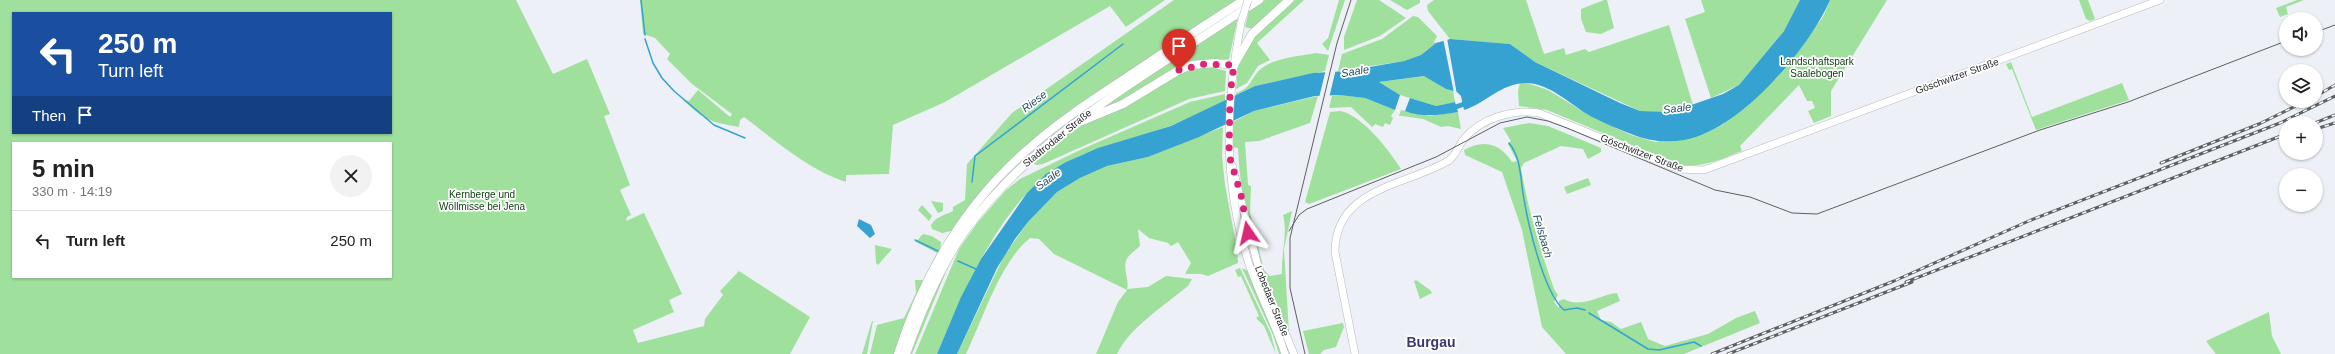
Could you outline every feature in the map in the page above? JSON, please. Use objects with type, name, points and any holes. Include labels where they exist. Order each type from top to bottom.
[{"type":"main road","name":"Stadtrodaer Straße","points":[[898,354],[913,312],[938,260],[964,220],[998,178],[1033,144],[1070,116],[1244,0]]},
{"type":"main road","name":"Lobedaer Straße","points":[[1248,0],[1241,23],[1231,82],[1228,141],[1232,191],[1241,238],[1258,289],[1285,354]]},
{"type":"main road","name":"Stadtrodaer Straße","points":[[906,354],[931,293],[964,232],[1010,178],[1039,150],[1068,127],[1259,0]]},
{"type":"main road","points":[[1068,127],[1123,104],[1186,68],[1205,64],[1234,65],[1252,34],[1290,0]]},
{"type":"main road","name":"Göschwitzer Straße","points":[[1355,354],[1336,263],[1335,240],[1345,216],[1364,198],[1383,188],[1448,160],[1471,132],[1497,117],[1522,111],[1539,112],[1679,169],[1704,170],[2160,0]]},
{"type":"main road","name":"Lobedaer Straße","points":[[1229,155],[1259,270],[1294,354]]},
{"type":"green space","name":"Kernberge und Wöllmisse bei Jena","points":[[0,0],[516,0],[553,74],[587,59],[610,114],[604,116],[630,185],[620,190],[631,215],[627,217],[626,221],[644,213],[682,294],[669,300],[674,312],[633,330],[638,343],[704,326],[705,319],[723,295],[720,291],[739,271],[810,317],[790,354],[0,354]]},
{"type":"green space","points":[[640,0],[1165,0],[1126,27],[1110,6],[945,102],[893,125],[889,174],[846,175],[846,182],[832,177],[805,162],[744,117],[740,120],[739,127],[708,119],[696,112],[682,99],[689,101],[698,90],[730,117],[732,114],[692,84],[667,59],[670,54],[655,38],[643,34]]},
{"type":"green space","points":[[1174,0],[1239,0],[1083,103],[974,202],[951,231],[942,233],[932,229],[931,225],[933,222],[941,216],[953,211],[953,207],[965,200],[967,164],[1012,113]]},
{"type":"green space","points":[[1265,0],[1284,0],[1252,29],[1245,27],[1249,11]]},
{"type":"green space","points":[[1295,0],[1304,0],[1257,43],[1270,60],[1258,66],[1247,83],[1236,89],[1238,65],[1254,37]]},
{"type":"green space","points":[[1339,0],[1345,0],[1328,51],[1322,44],[1328,38]]},
{"type":"green space","points":[[1357,0],[1379,0],[1406,18],[1380,36],[1344,50],[1344,37]]},
{"type":"green space","points":[[1390,0],[1420,0],[1420,3],[1407,10]]},
{"type":"green space","points":[[1434,0],[1526,0],[1544,54],[1564,48],[1566,55],[1585,49],[1589,52],[1669,25],[1693,105],[1671,112],[1640,111],[1535,62],[1510,44],[1450,39],[1428,11],[1427,5]]},
{"type":"green space","points":[[1607,0],[1614,28],[1601,34],[1586,32],[1581,19],[1581,9]]},
{"type":"green space","points":[[1701,0],[1800,0],[1784,31],[1739,85],[1711,98],[1685,19],[1705,12]]},
{"type":"green space","name":"Landschaftspark Saalebogen","points":[[1830,0],[1887,0],[1831,91],[1831,116],[1814,123],[1808,111],[1815,108],[1812,101],[1807,101],[1799,85],[1740,146],[1742,151],[1719,160],[1704,164],[1688,166],[1680,165],[1547,110],[1519,106],[1518,91],[1520,83],[1527,83],[1548,90],[1592,117],[1631,135],[1655,142],[1704,134],[1722,125],[1777,78],[1823,17]]},
{"type":"green space","points":[[2079,0],[2088,0],[2095,19],[2090,21],[2086,19]]},
{"type":"green space","points":[[2297,0],[2304,0],[2286,7],[2287,12],[2279,12],[2279,15],[2276,8]]},
{"type":"green space","points":[[1413,16],[1418,17],[1437,36],[1434,42],[1436,43],[1421,55],[1404,61],[1338,71],[1342,54],[1382,39]]},
{"type":"green space","points":[[1238,17],[1229,59],[1195,63],[1127,99],[1087,117]]},
{"type":"green space","points":[[1316,53],[1329,55],[1325,71],[1255,86],[1236,95],[1236,93],[1242,91],[1249,85],[1258,71],[1267,65],[1288,58]]},
{"type":"green space","points":[[2011,62],[2032,117],[2122,83],[2129,100],[2036,130],[2012,69],[2009,70],[2006,64]]},
{"type":"green space","points":[[1207,66],[1226,71],[1225,91],[1189,99],[1043,164],[1037,165],[1029,162],[1076,128],[1114,111],[1190,68]]},
{"type":"green space","points":[[1425,76],[1446,89],[1453,91],[1455,102],[1436,106],[1400,95],[1379,82]]},
{"type":"green space","points":[[1225,94],[1225,101],[1184,120],[1157,131],[1079,156],[1044,177],[1023,197],[988,247],[973,274],[937,354],[915,354],[959,249],[978,222],[1005,191],[1020,179],[1080,150],[1190,102]]},
{"type":"green space","points":[[1339,95],[1365,98],[1395,110],[1391,116],[1393,118],[1390,125],[1385,123],[1383,127],[1375,124],[1372,127],[1351,107],[1329,108],[1332,96]]},
{"type":"green space","points":[[1318,96],[1310,123],[1259,141],[1245,142],[1248,185],[1251,186],[1250,213],[1264,270],[1270,276],[1282,274],[1282,267],[1285,237],[1283,215],[1292,211],[1284,249],[1289,333],[1263,277],[1253,246],[1243,197],[1238,148],[1232,147],[1233,122],[1254,111]]},
{"type":"green space","points":[[1401,110],[1429,116],[1458,112],[1461,129],[1448,126],[1441,127],[1423,119],[1399,116]]},
{"type":"green space","points":[[1340,111],[1357,119],[1366,126],[1390,152],[1401,169],[1309,204],[1305,202],[1330,112]]},
{"type":"green space","points":[[1529,123],[1548,126],[1601,148],[1601,152],[1588,159],[1583,149],[1561,146],[1524,163],[1521,168],[1535,229],[1554,289],[1558,295],[1554,302],[1559,308],[1559,301],[1564,299],[1577,303],[1617,293],[1620,301],[1597,311],[1601,320],[1611,322],[1621,329],[1641,322],[1648,339],[1665,346],[1708,334],[1736,318],[1755,311],[1760,323],[1684,354],[1566,354],[1542,327],[1522,230],[1502,172],[1465,155],[1464,150],[1478,145],[1491,145],[1502,151],[1512,162],[1517,161],[1508,144],[1511,141],[1503,128]]},
{"type":"green space","points":[[1223,127],[1222,156],[1225,185],[1237,249],[1238,263],[1208,276],[1201,274],[1185,274],[1191,263],[1178,242],[1171,246],[1168,243],[1149,238],[1138,229],[1140,246],[1128,257],[1125,265],[1128,285],[1127,289],[1148,287],[1166,276],[1192,279],[1188,286],[1130,335],[1117,354],[1096,354],[1118,302],[1127,290],[1054,254],[1039,239],[1030,238],[1019,248],[1001,276],[966,354],[957,354],[1004,256],[1028,222],[1057,192],[1080,178],[1107,166],[1148,157]]},
{"type":"green space","points":[[1588,178],[1591,185],[1567,194],[1564,187]]},
{"type":"green space","points":[[931,201],[943,203],[943,211],[938,213]]},
{"type":"green space","points":[[922,205],[932,216],[929,221],[918,210]]},
{"type":"green space","points":[[923,234],[932,236],[941,242],[940,250],[894,354],[870,354],[877,325],[904,318],[916,293],[915,280],[923,280],[937,253],[916,242]]},
{"type":"green space","points":[[875,245],[892,249],[878,265],[876,263]]},
{"type":"green space","points":[[950,262],[912,354],[909,354],[929,303]]},
{"type":"green space","points":[[1240,268],[1271,334],[1276,354],[1264,326],[1256,318],[1259,316],[1241,276],[1238,277],[1235,270]]},
{"type":"green space","points":[[1242,268],[1248,271],[1276,338],[1281,354],[1279,354],[1273,335]]},
{"type":"green space","points":[[1416,280],[1432,293],[1420,299],[1414,281]]},
{"type":"green space","points":[[2269,312],[2272,336],[2281,354],[2216,354],[2206,341]]},
{"type":"green space","points":[[872,321],[867,354],[862,354]]},
{"type":"green space","points":[[1343,323],[1344,327],[1336,347],[1324,350],[1320,354],[1309,354],[1303,331]]},
{"type":"water","name":"Saale","points":[[1800,0],[1830,0],[1820,20],[1789,63],[1770,85],[1749,105],[1727,121],[1705,133],[1684,140],[1657,141],[1631,134],[1592,117],[1552,91],[1535,84],[1526,83],[1509,86],[1464,110],[1461,96],[1457,92],[1446,89],[1424,76],[1379,82],[1400,95],[1395,110],[1365,98],[1339,95],[1315,96],[1254,111],[1199,137],[1148,157],[1107,166],[1080,178],[1057,192],[1028,222],[1015,239],[997,268],[957,354],[937,354],[961,297],[981,259],[1027,193],[1046,174],[1066,162],[1098,148],[1171,126],[1255,86],[1313,73],[1347,71],[1404,61],[1421,55],[1436,43],[1450,39],[1510,44],[1535,62],[1620,103],[1640,111],[1671,112],[1723,94],[1739,85],[1784,31]]},
{"type":"water","points":[[1410,98],[1436,106],[1455,102],[1458,112],[1431,115],[1418,115],[1411,113],[1405,111]]},
{"type":"water","points":[[859,219],[871,225],[875,234],[870,238],[857,226]]},
{"type":"pier","points":[[1443,38],[1447,38],[1457,95],[1454,93]]},
{"type":"pier","points":[[1326,69],[1336,69],[1329,98],[1319,98]]},
{"type":"waterway","points":[[641,0],[645,35]]},
{"type":"waterway","points":[[645,39],[653,63],[662,78],[674,91],[714,125],[745,138]]},
{"type":"waterway","name":"Riese","points":[[972,182],[975,156],[1123,44]]},
{"type":"waterway","points":[[1450,109],[1467,103]]},
{"type":"waterway","name":"Felsbach","points":[[1509,143],[1518,161],[1532,237],[1549,288],[1556,301],[1564,310],[1577,308],[1585,310]]},
{"type":"waterway","points":[[915,240],[938,251]]},
{"type":"waterway","points":[[958,261],[976,269]]},
{"type":"waterway","name":"Felsbach","points":[[1589,313],[1648,349],[1659,350],[1694,342],[1701,346]]},
{"type":"tram line","points":[[1305,354],[1290,288],[1290,238],[1337,43],[1351,0]]},
{"type":"tram line","points":[[2323,29],[2335,25]]},
{"type":"tram line","points":[[1289,231],[1299,215],[1307,209],[1436,157],[1500,123],[1527,117],[1548,121],[1567,128],[1715,190],[1750,197],[1792,213],[1817,214],[2040,130],[2128,102],[2279,44]]},
{"type":"railway","points":[[2323,92],[2335,85]]},
{"type":"railway","points":[[1712,354],[1894,281],[2031,220],[2280,123],[2335,96]]},
{"type":"railway","points":[[2161,163],[2259,124],[2292,108]]},
{"type":"railway","points":[[2323,120],[2335,115]]},
{"type":"railway","points":[[2323,127],[2335,123]]},
{"type":"railway","points":[[1906,282],[2279,137]]},
{"type":"railway","points":[[1728,354],[1912,282]]},
{"type":"district","name":"Burgau","points":[[1431,342]]},
{"type":"route","points":[[1179,70],[1192,65],[1215,63],[1234,65],[1230,95],[1228,132],[1229,155],[1241,195],[1248,233]]}]
